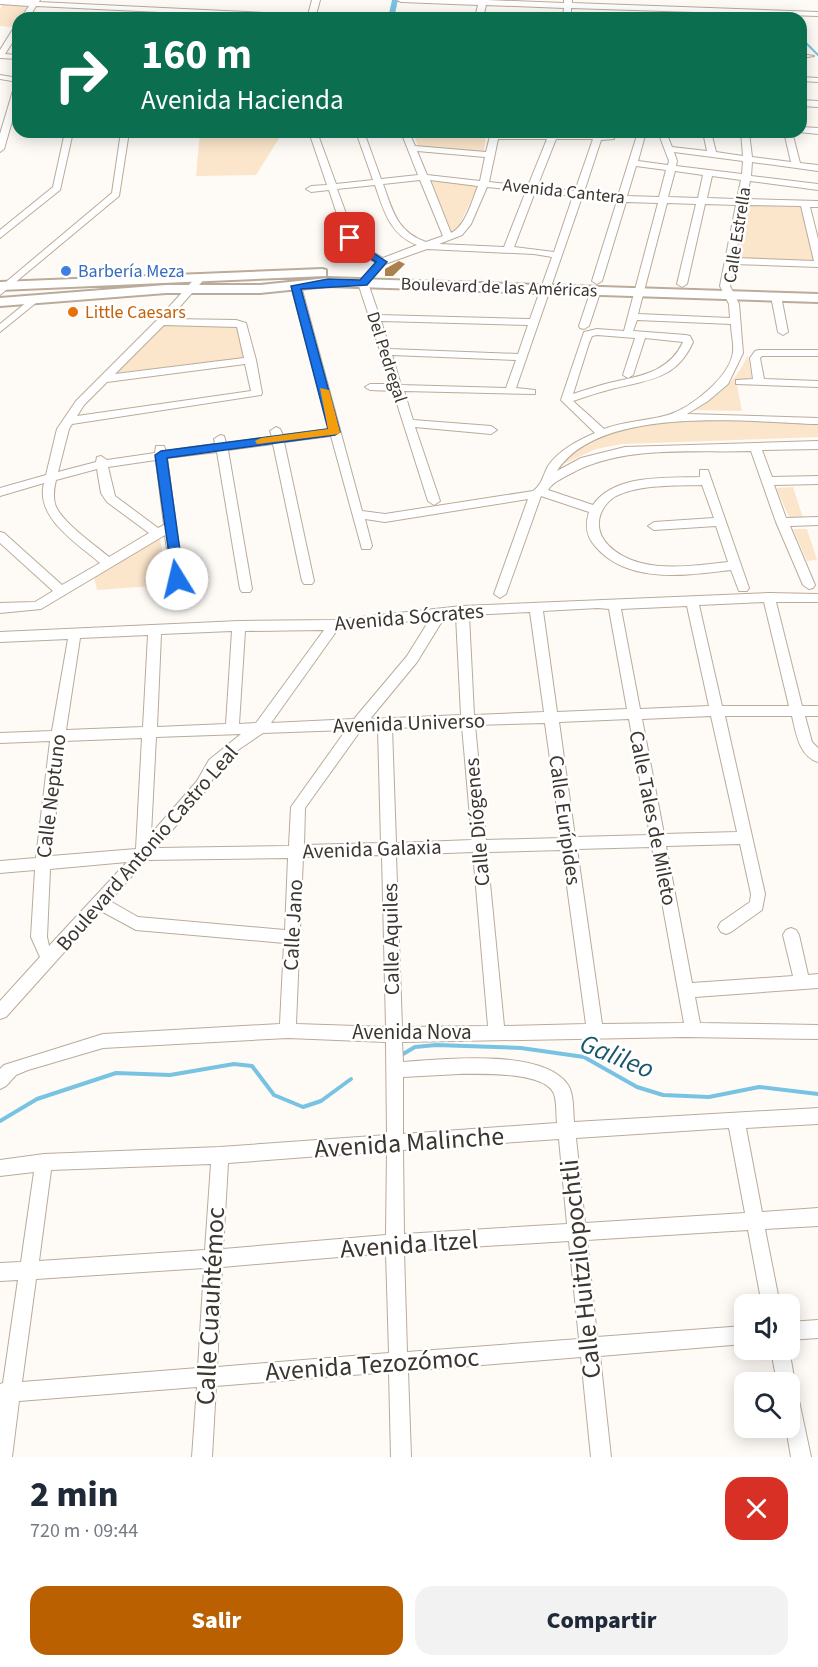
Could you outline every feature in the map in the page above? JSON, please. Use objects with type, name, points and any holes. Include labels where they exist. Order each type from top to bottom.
[{"type":"main road","name":"Boulevard de las Américas","points":[[3,288],[202,276],[366,278],[728,290],[818,290]]},
{"type":"main road","name":"Boulevard de las Américas","points":[[0,302],[194,288],[253,289],[296,286],[328,278]]},
{"type":"main road","name":"Boulevard de las Américas","points":[[639,287],[682,284],[776,296],[818,298]]},
{"type":"street","points":[[401,0],[651,4],[715,12]]},
{"type":"street","points":[[0,2],[114,4],[180,12]]},
{"type":"street","points":[[0,56],[12,37]]},
{"type":"street","points":[[0,149],[12,107]]},
{"type":"street","points":[[5,132],[12,131]]},
{"type":"street","points":[[0,235],[57,188],[68,138]]},
{"type":"street","points":[[3,288],[116,194],[124,138]]},
{"type":"street","points":[[315,138],[350,238],[356,246],[382,262]]},
{"type":"street","points":[[362,138],[395,228],[409,239],[428,246],[534,250],[557,255]]},
{"type":"street","points":[[408,138],[449,238]]},
{"type":"street","points":[[366,278],[382,262],[449,238],[466,224],[484,183],[492,138]]},
{"type":"street","points":[[508,250],[551,138]]},
{"type":"street","points":[[510,392],[598,138]]},
{"type":"street","points":[[584,327],[640,138]]},
{"type":"street","points":[[629,330],[673,161],[664,138]]},
{"type":"street","points":[[708,138],[712,154]]},
{"type":"street","name":"Calle Estrella","points":[[675,416],[704,399],[724,382],[738,352],[737,321],[728,290],[730,261],[749,159],[746,138]]},
{"type":"street","points":[[789,138],[796,165]]},
{"type":"street","points":[[413,148],[490,155]]},
{"type":"street","points":[[669,149],[818,168]]},
{"type":"street","points":[[632,163],[818,187]]},
{"type":"street","points":[[682,284],[708,174]]},
{"type":"street","name":"Avenida Cantera","points":[[311,189],[423,177],[531,187],[622,199],[818,204]]},
{"type":"street","points":[[730,261],[818,262],[805,203]]},
{"type":"street","points":[[109,564],[56,516],[49,503],[51,480],[67,421],[80,403],[194,288],[202,276]]},
{"type":"street","name":"Del Pedregal","points":[[366,278],[375,318],[434,501]]},
{"type":"street","points":[[296,286],[366,546]]},
{"type":"street","points":[[776,296],[783,332]]},
{"type":"street","points":[[0,328],[33,300]]},
{"type":"street","points":[[632,317],[737,321]]},
{"type":"street","points":[[375,318],[534,322]]},
{"type":"street","points":[[67,421],[255,395],[258,391],[244,327],[240,323],[161,322]]},
{"type":"street","points":[[597,332],[683,336],[688,342],[680,357],[657,375],[566,400],[588,334],[597,332]]},
{"type":"street","points":[[628,375],[641,334]]},
{"type":"street","points":[[386,352],[522,357]]},
{"type":"street","points":[[759,382],[755,358],[759,352],[818,353]]},
{"type":"street","points":[[104,379],[251,360]]},
{"type":"street","points":[[740,382],[818,384]]},
{"type":"street","points":[[370,387],[531,392]]},
{"type":"street","points":[[566,400],[602,433]]},
{"type":"street","points":[[500,594],[551,470],[570,450],[602,433],[637,422],[675,416],[818,422]]},
{"type":"street","points":[[409,423],[490,430]]},
{"type":"street","points":[[0,492],[51,480],[99,464],[160,452],[334,427]]},
{"type":"street","points":[[276,435],[308,580]]},
{"type":"street","points":[[221,443],[246,589]]},
{"type":"street","points":[[357,514],[385,518],[543,488],[585,461],[607,454],[666,448],[818,445]]},
{"type":"street","points":[[756,447],[782,522],[809,585]]},
{"type":"street","points":[[160,452],[163,530],[177,579]]},
{"type":"street","points":[[99,464],[106,493],[111,500],[163,530]]},
{"type":"street","points":[[736,565],[657,570],[620,560],[606,551],[595,536],[592,522],[604,498],[630,487],[705,476],[736,565],[743,588]]},
{"type":"street","points":[[767,481],[818,480]]},
{"type":"street","points":[[543,488],[597,508]]},
{"type":"street","points":[[782,522],[818,521]]},
{"type":"street","points":[[654,526],[721,522]]},
{"type":"street","points":[[0,608],[31,608],[62,592],[163,530]]},
{"type":"street","points":[[0,537],[62,592]]},
{"type":"street","points":[[802,567],[818,566]]},
{"type":"street","points":[[769,597],[806,744],[818,757]]},
{"type":"street","name":"Avenida Sócrates","points":[[0,637],[239,626],[334,625],[462,611],[536,607],[769,597],[818,598]]},
{"type":"street","points":[[692,601],[758,901],[752,909],[726,927]]},
{"type":"street","name":"Calle Tales de Mileto","points":[[614,605],[693,1030]]},
{"type":"street","name":"Calle Eurípides","points":[[536,607],[596,1032]]},
{"type":"street","name":"Calle Diógenes","points":[[462,611],[468,721],[497,1032]]},
{"type":"street","name":"Calle Jano","points":[[288,1031],[298,807],[357,725],[412,659],[440,613]]},
{"type":"street","name":"Boulevard Antonio Castro Leal","points":[[2,1009],[143,854],[202,785],[214,765],[232,746],[259,729],[334,625]]},
{"type":"street","points":[[232,729],[239,626]]},
{"type":"street","points":[[143,854],[147,732],[155,630]]},
{"type":"street","name":"Calle Neptuno","points":[[51,957],[43,950],[39,937],[43,862],[58,735],[75,632]]},
{"type":"street","name":"Avenida Universo","points":[[0,738],[715,711],[818,711]]},
{"type":"street","name":"Calle Aquiles","points":[[385,724],[395,1070],[401,1457]]},
{"type":"street","name":"Avenida Galaxia","points":[[0,867],[43,862],[97,860],[143,854],[297,852],[744,838]]},
{"type":"street","points":[[98,902],[136,923],[293,937]]},
{"type":"street","points":[[687,990],[810,981],[792,935]]},
{"type":"street","name":"Avenida Nova","points":[[5,1076],[103,1041],[288,1031],[394,1040],[497,1032],[693,1030],[818,1032]]},
{"type":"street","name":"Calle Huitzilopochtli","points":[[395,1070],[489,1066],[550,1077],[562,1090],[575,1233],[601,1457]]},
{"type":"street","name":"Avenida Malinche","points":[[0,1168],[44,1162],[220,1155],[565,1130],[818,1116]]},
{"type":"street","points":[[736,1122],[769,1294]]},
{"type":"street","name":"Calle Cuauhtémoc","points":[[202,1457],[220,1155]]},
{"type":"street","points":[[2,1457],[5,1393],[29,1269],[44,1162]]},
{"type":"street","name":"Avenida Itzel","points":[[0,1272],[212,1260],[396,1243],[818,1217]]},
{"type":"street","points":[[800,1330],[818,1329]]},
{"type":"street","name":"Avenida Tezozómoc","points":[[5,1393],[734,1336]]},
{"type":"street","points":[[797,1438],[801,1457]]},
{"type":"shaded area","points":[[3,4],[29,4],[24,12],[12,12],[12,27],[0,26],[0,9]]},
{"type":"shaded area","points":[[199,138],[279,138],[256,175],[196,176]]},
{"type":"shaded area","points":[[415,138],[485,138],[484,152],[418,146]]},
{"type":"shaded area","points":[[431,181],[478,185],[456,233],[452,235]]},
{"type":"shaded area","points":[[747,205],[803,207],[815,264],[736,261]]},
{"type":"shaded area","points":[[166,323],[237,325],[246,358],[113,373]]},
{"type":"shaded area","points":[[748,355],[752,380],[736,380],[742,411],[689,410],[717,395],[731,382]]},
{"type":"shaded area","points":[[679,415],[818,421],[818,437],[622,444],[596,449],[561,465],[569,454],[597,437],[649,420]]},
{"type":"shaded area","points":[[793,487],[803,518],[790,519],[776,488]]},
{"type":"shaded area","points":[[793,529],[807,529],[817,560],[807,561]]},
{"type":"shaded area","points":[[160,539],[168,585],[97,590],[94,577]]},
{"type":"building","points":[[399,261],[405,264],[393,276],[385,276],[385,269]]},
{"type":"waterway","points":[[392,12],[395,0]]},
{"type":"waterway","points":[[807,44],[818,55]]},
{"type":"waterway","name":"Galileo","points":[[403,1054],[415,1047],[436,1045],[521,1048],[584,1057],[637,1087],[663,1095],[709,1097],[759,1087],[818,1094]]},
{"type":"waterway","name":"Galileo","points":[[0,1121],[37,1099],[116,1073],[170,1075],[234,1064],[252,1066],[274,1095],[303,1107],[321,1101],[351,1079]]},
{"type":"slow traffic","points":[[261,441],[335,432],[323,390]]},
{"type":"place","name":"Barbería Meza","points":[[66,271]]},
{"type":"place","name":"Little Caesars","points":[[73,312]]},
{"type":"route","points":[[177,579],[161,455],[335,432],[296,286],[328,282],[363,283],[382,262],[356,246],[350,238]]}]
